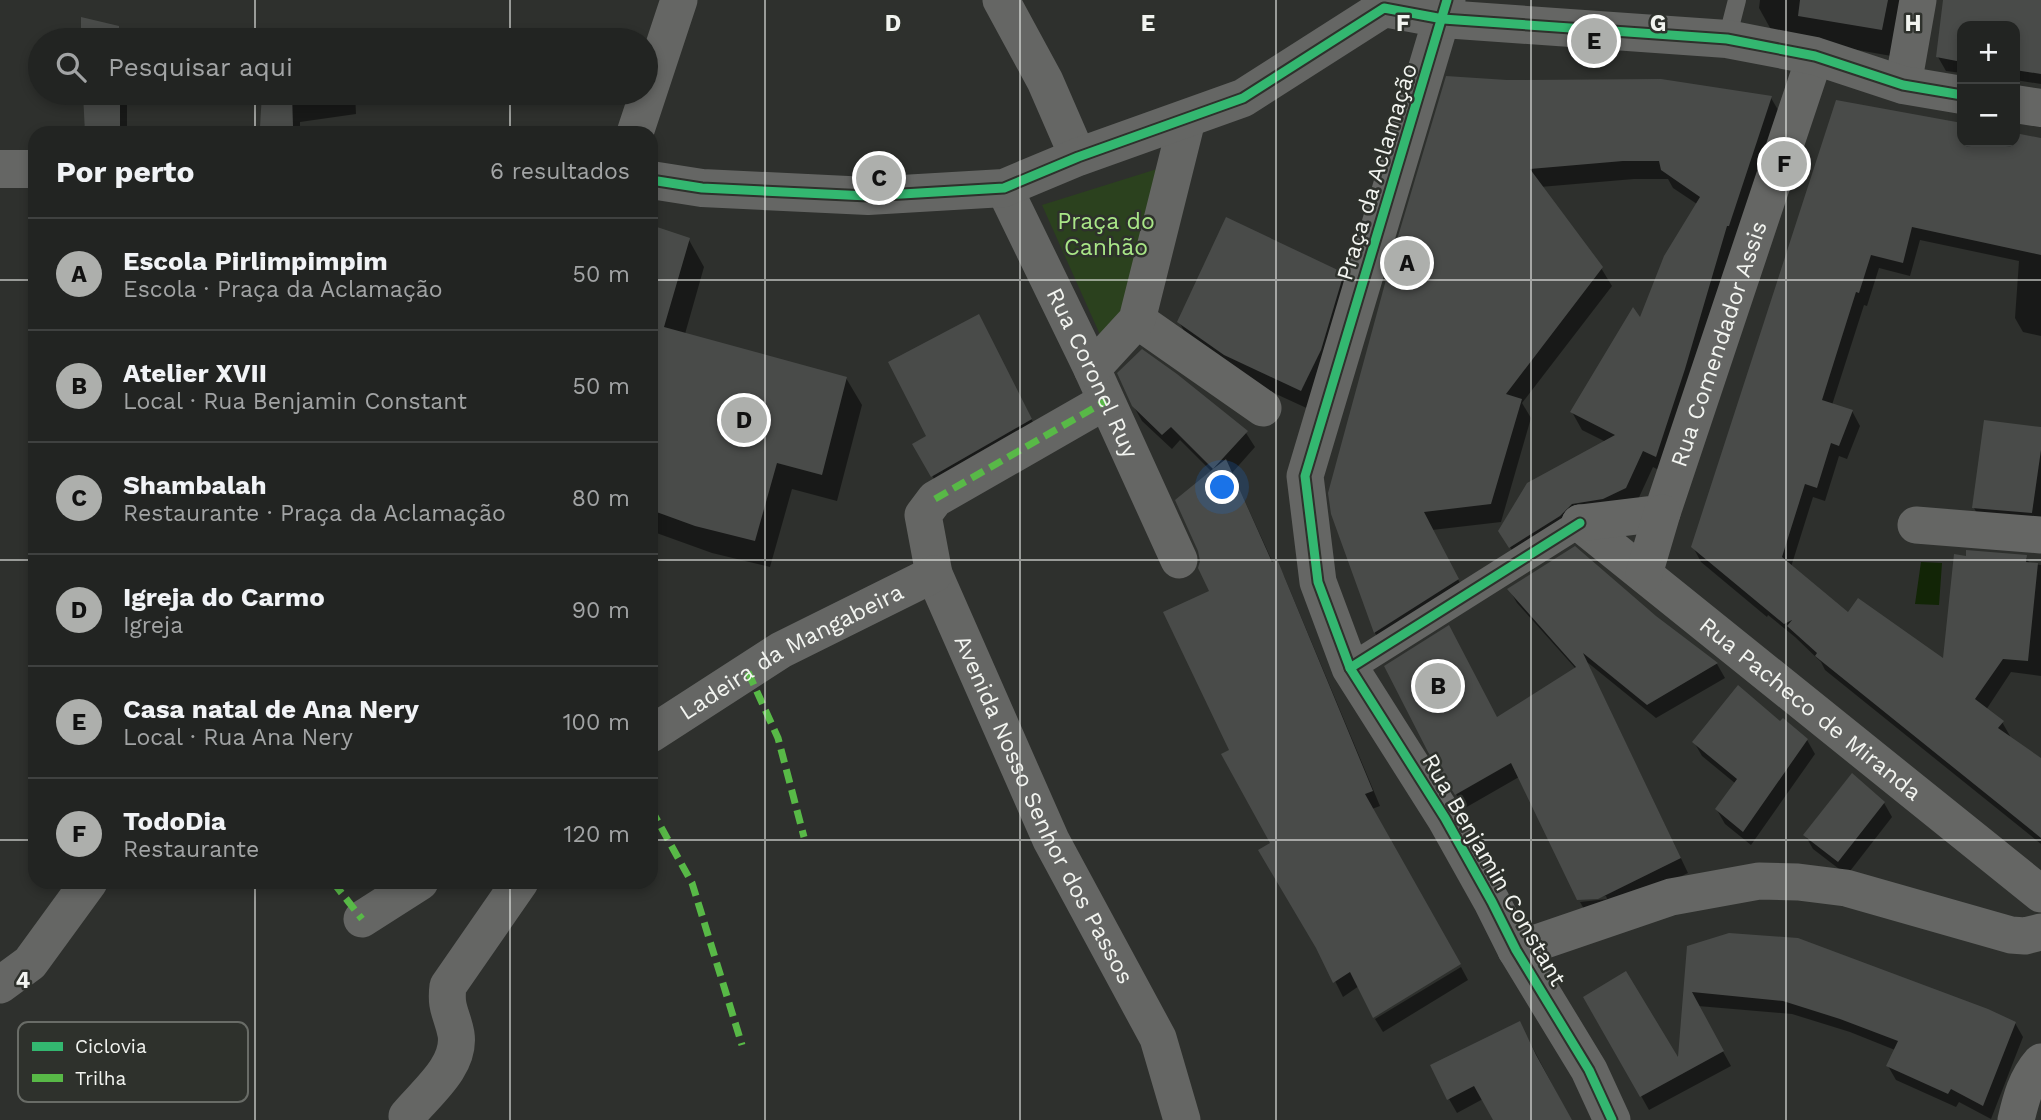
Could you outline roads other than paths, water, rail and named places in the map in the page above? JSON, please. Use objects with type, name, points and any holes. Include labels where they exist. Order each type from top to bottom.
[{"type":"street","points":[[658,63],[679,0]]},
{"type":"street","points":[[1001,0],[1045,80],[1077,156]]},
{"type":"street","points":[[1903,85],[1918,0]]},
{"type":"street","points":[[658,181],[702,188],[868,196],[1004,188],[1077,156],[1243,99],[1385,4],[1727,39],[1815,56],[1903,85],[1957,94]]},
{"type":"street","name":"Praça da Aclamação","points":[[1306,476],[1445,10]]},
{"type":"street","name":"Rua Comendador Assis","points":[[1644,573],[1815,56]]},
{"type":"street","points":[[637,126],[644,105]]},
{"type":"street","points":[[2020,105],[2041,108]]},
{"type":"street","points":[[1099,385],[1137,320],[1187,120]]},
{"type":"street","points":[[0,169],[28,169]]},
{"type":"street","name":"Rua Coronel Ruy","points":[[1004,188],[1099,385],[1179,560]]},
{"type":"street","points":[[1137,320],[1262,408]]},
{"type":"street","name":"Avenida Nosso Senhor dos Passos","points":[[1099,385],[934,499],[923,516],[934,573],[1051,840],[1158,1038],[1182,1120]]},
{"type":"street","name":"Rua Benjamin Constant","points":[[1306,476],[1318,582],[1350,668],[1445,818],[1517,950],[1589,1070],[1612,1120]]},
{"type":"street","points":[[1350,668],[1580,523],[1662,513]]},
{"type":"street","name":"Rua Pacheco de Miranda","points":[[1580,523],[2041,894]]},
{"type":"street","points":[[1916,525],[2041,535]]},
{"type":"street","name":"Ladeira da Mangabeira","points":[[658,729],[781,650],[934,573]]},
{"type":"street","points":[[1517,950],[1671,897],[1759,881],[1798,882],[1846,888],[2011,935],[2025,936],[2041,932]]},
{"type":"street","points":[[0,985],[30,963],[84,889]]},
{"type":"street","points":[[362,919],[409,889]]},
{"type":"street","points":[[407,1115],[452,1063],[457,1046],[446,1003],[448,986],[515,889]]},
{"type":"street","points":[[2015,1120],[2024,1091],[2041,1062]]},
{"type":"lane","points":[[1727,39],[1737,0]]},
{"type":"place","name":"Casa natal de Ana Nery","points":[[1594,41]]},
{"type":"place","name":"TodoDia","points":[[1784,164]]},
{"type":"place","name":"Shambalah","points":[[879,178]]},
{"type":"place","name":"Escola Pirlimpimpim","points":[[1407,263]]},
{"type":"place","name":"Igreja do Carmo","points":[[744,420]]},
{"type":"place","name":"Atelier XVII","points":[[1438,686]]},
{"type":"park label","name":"Praça do Canhão","points":[[1106,234]]}]
